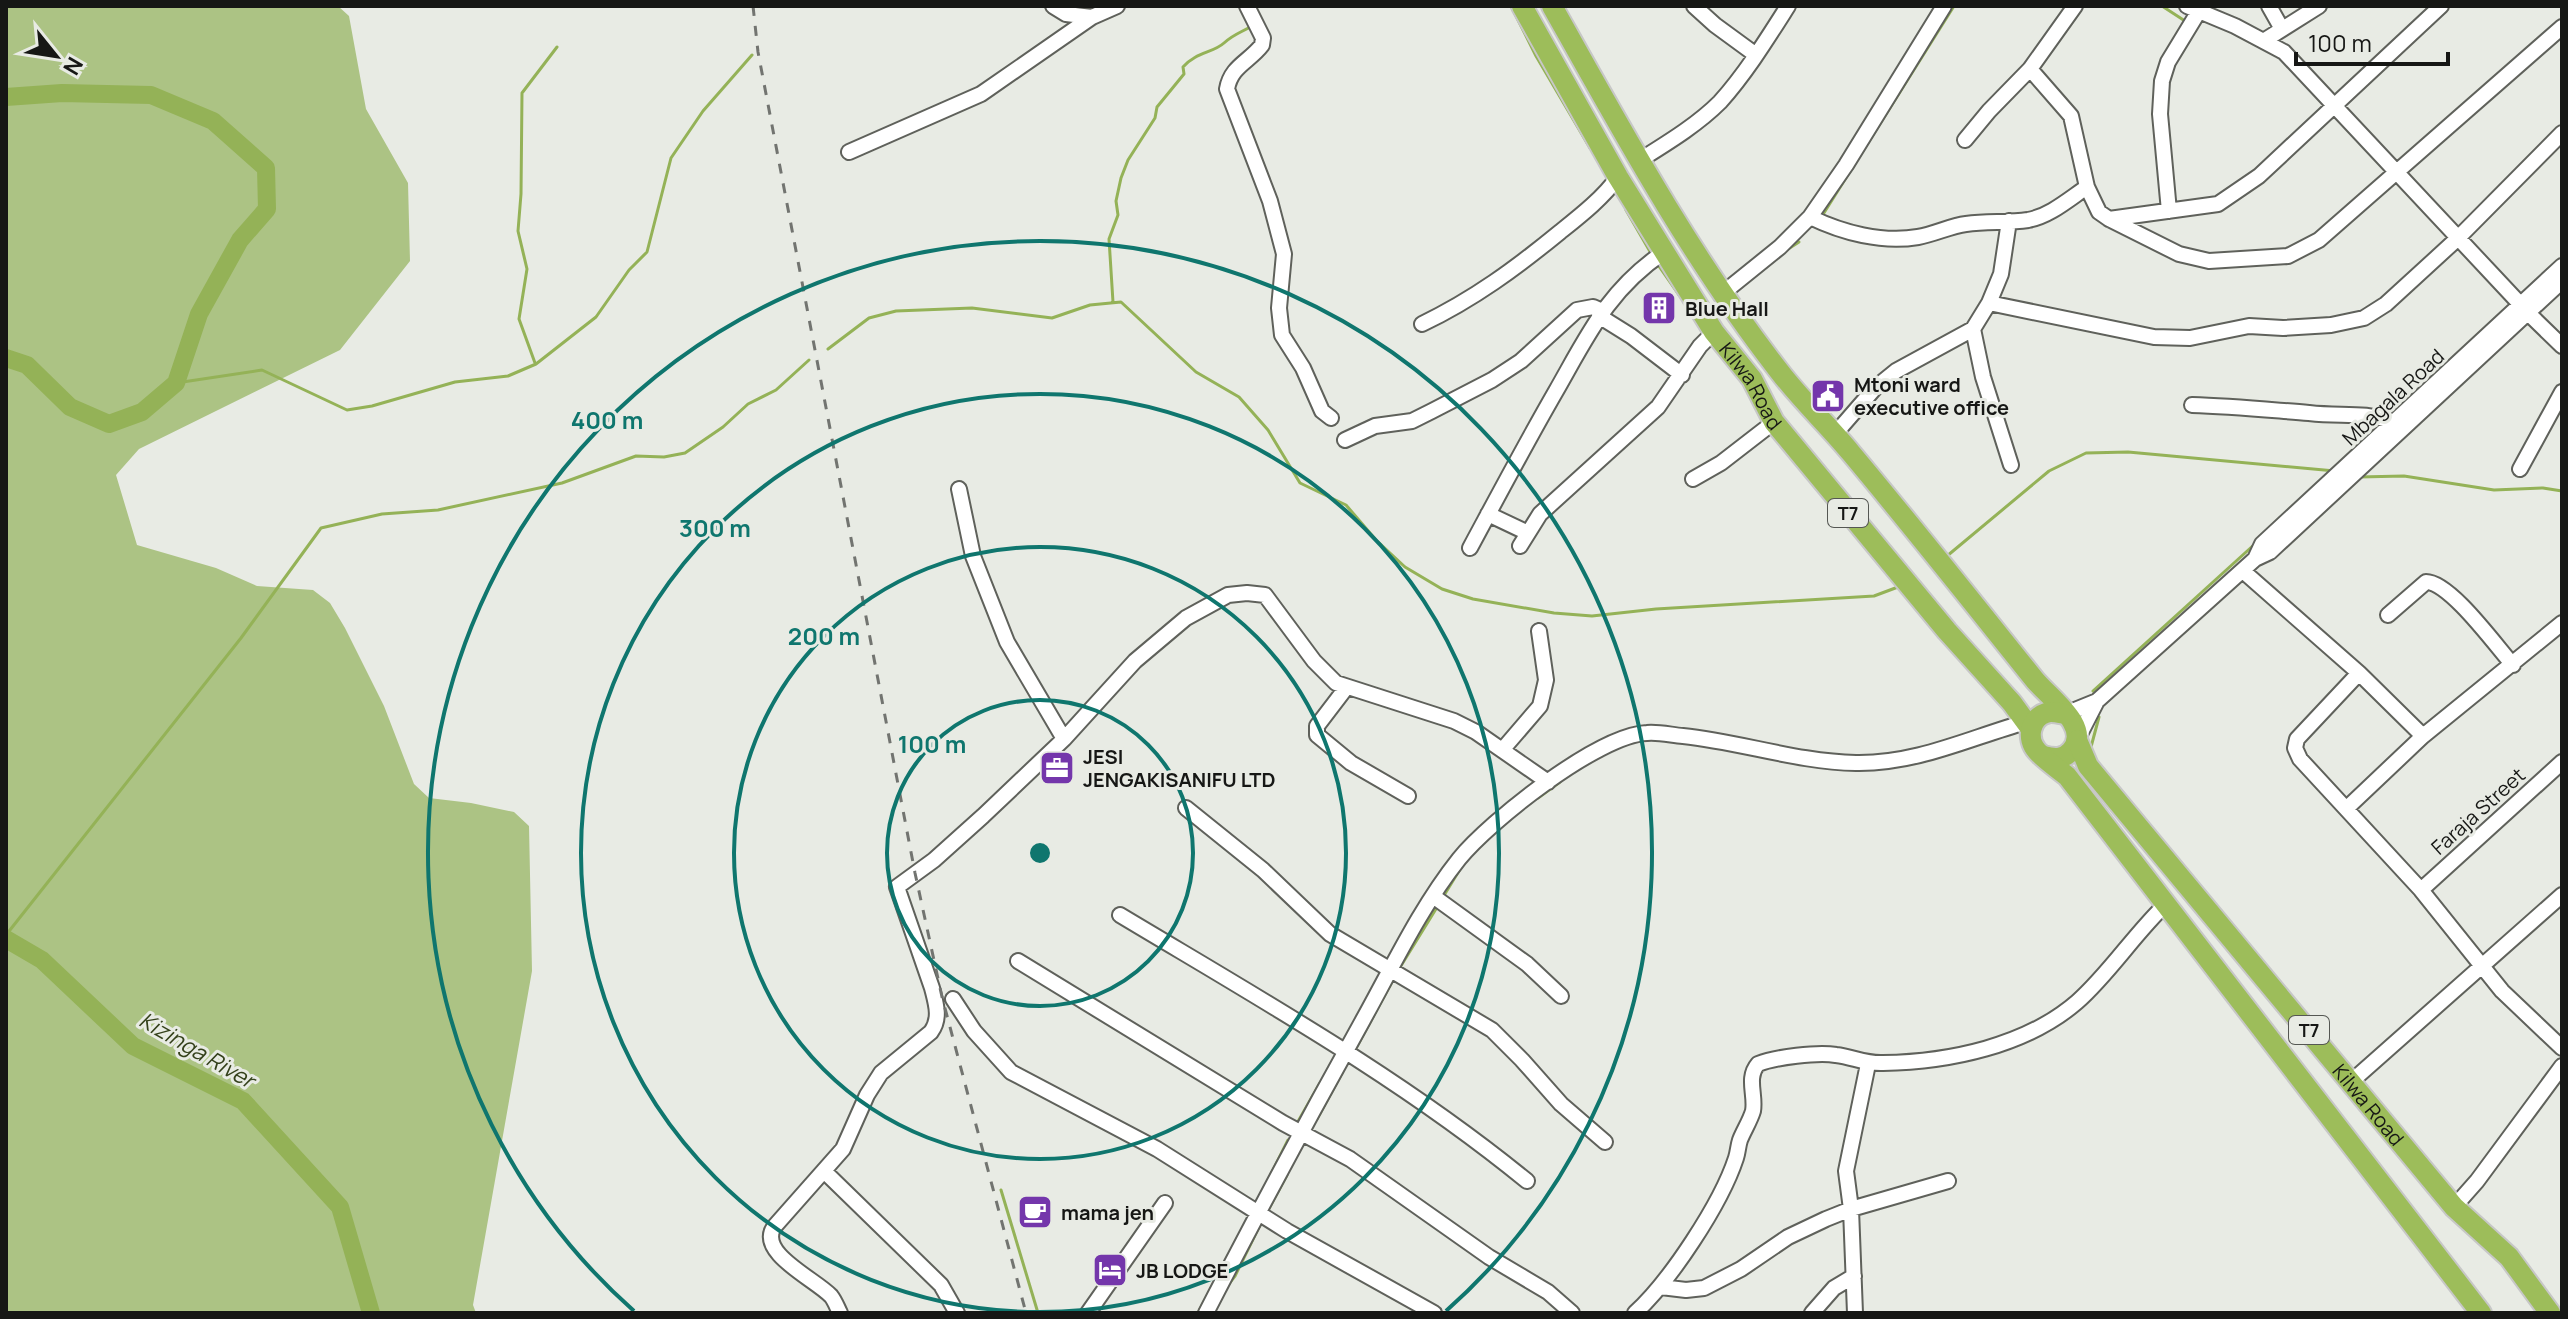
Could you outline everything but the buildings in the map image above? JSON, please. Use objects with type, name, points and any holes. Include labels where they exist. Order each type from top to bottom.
[{"type":"highway","name":"Kilwa Road","points":[[1522,6],[1618,177],[1714,332],[1752,379],[1774,422],[2029,737],[2067,776],[2481,1313]]},
{"type":"highway","name":"Kilwa Road","points":[[1552,6],[1693,249],[1780,373],[1835,434],[2065,714]]},
{"type":"highway","points":[[2065,714],[2043,714],[2029,737],[2054,759],[2065,757],[2077,740]]},
{"type":"highway","name":"T7","points":[[2065,714],[2073,720],[2077,740]]},
{"type":"highway","name":"Kilwa Road","points":[[2077,740],[2088,766],[2454,1207],[2509,1257],[2550,1313]]},
{"type":"street","points":[[1053,6],[1066,14],[1092,17]]},
{"type":"street","points":[[849,152],[981,94],[1092,17],[1117,6]]},
{"type":"street","points":[[1247,6],[1263,38],[1262,45],[1234,69],[1227,89],[1270,201],[1284,254],[1279,308],[1282,335],[1303,368],[1322,411],[1331,418]]},
{"type":"street","points":[[1694,6],[1756,55]]},
{"type":"street","points":[[1640,160],[1699,120],[1718,103],[1756,55],[1788,6]]},
{"type":"street","points":[[1723,293],[1780,247],[1810,217],[1846,165],[1944,6]]},
{"type":"street","points":[[1965,140],[2030,69],[2075,6]]},
{"type":"street","points":[[2269,6],[2282,29]]},
{"type":"street","points":[[2265,40],[2319,6]]},
{"type":"street","points":[[2109,219],[2218,204],[2237,193],[2441,6]]},
{"type":"street","points":[[2169,211],[2160,95],[2168,62],[2196,8],[2284,52],[2457,239],[2562,346]]},
{"type":"street","points":[[2030,69],[2064,107],[2074,124],[2087,187],[2099,212],[2144,239],[2188,257],[2209,261],[2288,256],[2319,240],[2562,27]]},
{"type":"street","points":[[1989,303],[2154,337],[2190,338],[2249,326],[2283,328],[2331,325],[2364,318],[2386,304],[2457,239],[2562,133]]},
{"type":"street","points":[[1422,324],[1464,304],[1518,266],[1590,206],[1618,177]]},
{"type":"street","points":[[1810,217],[1846,231],[1896,239],[1920,237],[1966,224],[2030,219],[2049,213],[2087,187]]},
{"type":"street","points":[[1835,434],[1875,388],[1896,371],[1973,329],[1989,303],[2001,274],[2009,221]]},
{"type":"street","points":[[1470,548],[1600,313],[1632,276],[1664,252]]},
{"type":"street","name":"Mbagala Road","points":[[2255,559],[2270,552],[2524,309],[2562,266]]},
{"type":"street","name":"Mbagala Road","points":[[2065,714],[2097,701],[2243,571],[2255,559],[2262,544],[2395,422],[2524,309],[2562,281]]},
{"type":"street","points":[[1345,440],[1375,426],[1412,421],[1492,380],[1521,361],[1577,310],[1593,307],[1682,375]]},
{"type":"street","points":[[1973,329],[1983,377],[2011,465]]},
{"type":"street","points":[[1520,546],[1548,506],[1648,419],[1700,346],[1714,332]]},
{"type":"street","points":[[2520,469],[2562,392]]},
{"type":"street","points":[[2192,405],[2322,414],[2354,413],[2395,422]]},
{"type":"street","points":[[1693,479],[1721,463],[1774,422]]},
{"type":"street","points":[[959,489],[973,556],[1007,642],[1064,739]]},
{"type":"street","points":[[1488,514],[1528,533]]},
{"type":"street","points":[[2243,571],[2359,673],[2423,736]]},
{"type":"street","points":[[2388,615],[2426,582],[2432,582],[2453,597],[2513,665]]},
{"type":"street","points":[[840,1313],[830,1295],[782,1257],[770,1239],[774,1227],[843,1149],[867,1095],[881,1073],[931,1032],[936,1024],[932,988],[897,887],[951,846],[1064,739],[1135,661],[1186,618],[1228,595],[1265,595],[1328,677],[1346,688],[1380,695],[1439,715],[1476,732],[1548,782]]},
{"type":"street","points":[[2347,808],[2423,736],[2562,623]]},
{"type":"street","points":[[1503,749],[1540,706],[1546,680],[1539,631]]},
{"type":"street","points":[[2359,673],[2297,739],[2295,748],[2300,759],[2421,890],[2502,991],[2562,1048]]},
{"type":"street","points":[[1346,688],[1317,726],[1317,735],[1351,763],[1408,796]]},
{"type":"street","name":"Mbagala Road","points":[[2077,740],[2097,701]]},
{"type":"street","points":[[1206,1313],[1300,1132],[1433,896],[1476,840],[1548,782],[1615,741],[1649,733],[1713,739],[1809,758],[1855,763],[1915,758],[2029,737]]},
{"type":"street","name":"Faraja Street","points":[[2421,890],[2562,762]]},
{"type":"street","points":[[1186,808],[1263,870],[1330,934],[1492,1030],[1561,1104],[1605,1142]]},
{"type":"street","points":[[2352,1081],[2562,895]]},
{"type":"street","points":[[1433,896],[1527,964],[1561,996]]},
{"type":"street","points":[[1635,1313],[1661,1287],[1698,1231],[1736,1159],[1740,1140],[1752,1113],[1751,1075],[1758,1064],[1829,1054],[1868,1064],[1957,1056],[2012,1039],[2044,1024],[2078,1001],[2167,903]]},
{"type":"street","points":[[1120,915],[1346,1051],[1475,1139],[1527,1181]]},
{"type":"street","points":[[1018,961],[1300,1132],[1350,1159],[1489,1257],[1548,1292],[1572,1313]]},
{"type":"street","points":[[953,999],[974,1031],[1011,1072],[1157,1149],[1258,1213],[1434,1313]]},
{"type":"street","points":[[1855,1313],[1851,1209],[1846,1171],[1868,1064]]},
{"type":"street","points":[[2454,1207],[2477,1181],[2562,1066]]},
{"type":"street","points":[[825,1172],[941,1285],[957,1313]]},
{"type":"street","points":[[1661,1287],[1686,1290],[1704,1288],[1741,1269],[1788,1237],[1851,1209],[1948,1181]]},
{"type":"street","points":[[1088,1313],[1165,1203]]},
{"type":"street","points":[[1812,1313],[1834,1288],[1854,1276]]},
{"type":"green space","points":[[6,6],[338,6],[349,16],[366,109],[408,183],[410,261],[340,350],[139,449],[116,475],[137,545],[216,568],[257,586],[313,590],[330,603],[384,706],[414,784],[429,798],[514,812],[529,826],[532,971],[473,1305],[476,1313],[6,1313]]},
{"type":"waterway","points":[[1067,6],[1096,8]]},
{"type":"waterway","points":[[1511,6],[1536,56],[1590,148]]},
{"type":"waterway","points":[[1822,216],[1954,6]]},
{"type":"waterway","points":[[2162,6],[2185,21]]},
{"type":"waterway","points":[[1113,302],[1109,239],[1118,215],[1116,201],[1128,160],[1155,118],[1157,107],[1184,74],[1183,67],[1193,58],[1252,26]]},
{"type":"waterway","points":[[535,363],[519,319],[527,269],[518,231],[522,93],[557,47]]},
{"type":"waterway","points":[[176,383],[262,370],[347,410],[372,406],[455,382],[508,376],[536,364],[596,317],[629,270],[647,252],[671,158],[703,111],[752,55]]},
{"type":"waterway","name":"Kizinga River","points":[[6,97],[62,93],[151,95],[213,121],[266,168],[267,209],[240,240],[199,314],[176,383],[142,412],[109,424],[70,407],[27,365],[6,358]]},
{"type":"waterway","points":[[1626,210],[1652,255]]},
{"type":"waterway","points":[[1785,251],[1799,242]]},
{"type":"waterway","points":[[1656,262],[1679,295]]},
{"type":"waterway","points":[[828,349],[869,318],[896,311],[972,308],[1052,318],[1090,305],[1121,302],[1196,372],[1239,397],[1268,430],[1300,483],[1346,505],[1405,567],[1442,589],[1473,599],[1554,613],[1592,616],[1656,609],[1874,596],[1898,587]]},
{"type":"waterway","points":[[6,935],[241,638],[321,528],[382,514],[438,510],[562,483],[636,456],[664,457],[685,453],[723,427],[748,404],[776,390],[809,360]]},
{"type":"waterway","points":[[1947,556],[2049,471],[2086,453],[2128,452],[2335,471]]},
{"type":"waterway","points":[[2359,477],[2404,476],[2494,490],[2543,488],[2562,491]]},
{"type":"waterway","points":[[2093,691],[2256,543]]},
{"type":"waterway","points":[[2091,747],[2099,717]]},
{"type":"waterway","points":[[1538,798],[1560,782]]},
{"type":"waterway","points":[[1443,897],[1462,866]]},
{"type":"waterway","points":[[1399,969],[1439,904]]},
{"type":"waterway","name":"Kizinga River","points":[[6,939],[42,960],[133,1046],[243,1101],[340,1207],[371,1313]]},
{"type":"waterway","points":[[1355,1050],[1393,980]]},
{"type":"waterway","points":[[1317,1119],[1342,1073]]},
{"type":"waterway","points":[[1296,1125],[1320,1083]]},
{"type":"waterway","points":[[1271,1174],[1288,1140]]},
{"type":"waterway","points":[[1266,1214],[1287,1175]]},
{"type":"waterway","points":[[1001,1190],[1038,1313]]},
{"type":"waterway","points":[[1228,1285],[1260,1225]]},
{"type":"waterway","points":[[1198,1313],[1239,1235]]},
{"type":"railway","points":[[753,6],[758,52],[915,873],[942,997],[1026,1313]]},
{"type":"place","name":"Blue Hall","points":[[1659,308]]},
{"type":"place","name":"Mtoni ward executive office","points":[[1828,396]]},
{"type":"place","name":"JESI JENGAKISANIFU LTD","points":[[1057,768]]},
{"type":"place","name":"mama jen","points":[[1035,1212]]},
{"type":"place","name":"JB LODGE","points":[[1110,1270]]}]
